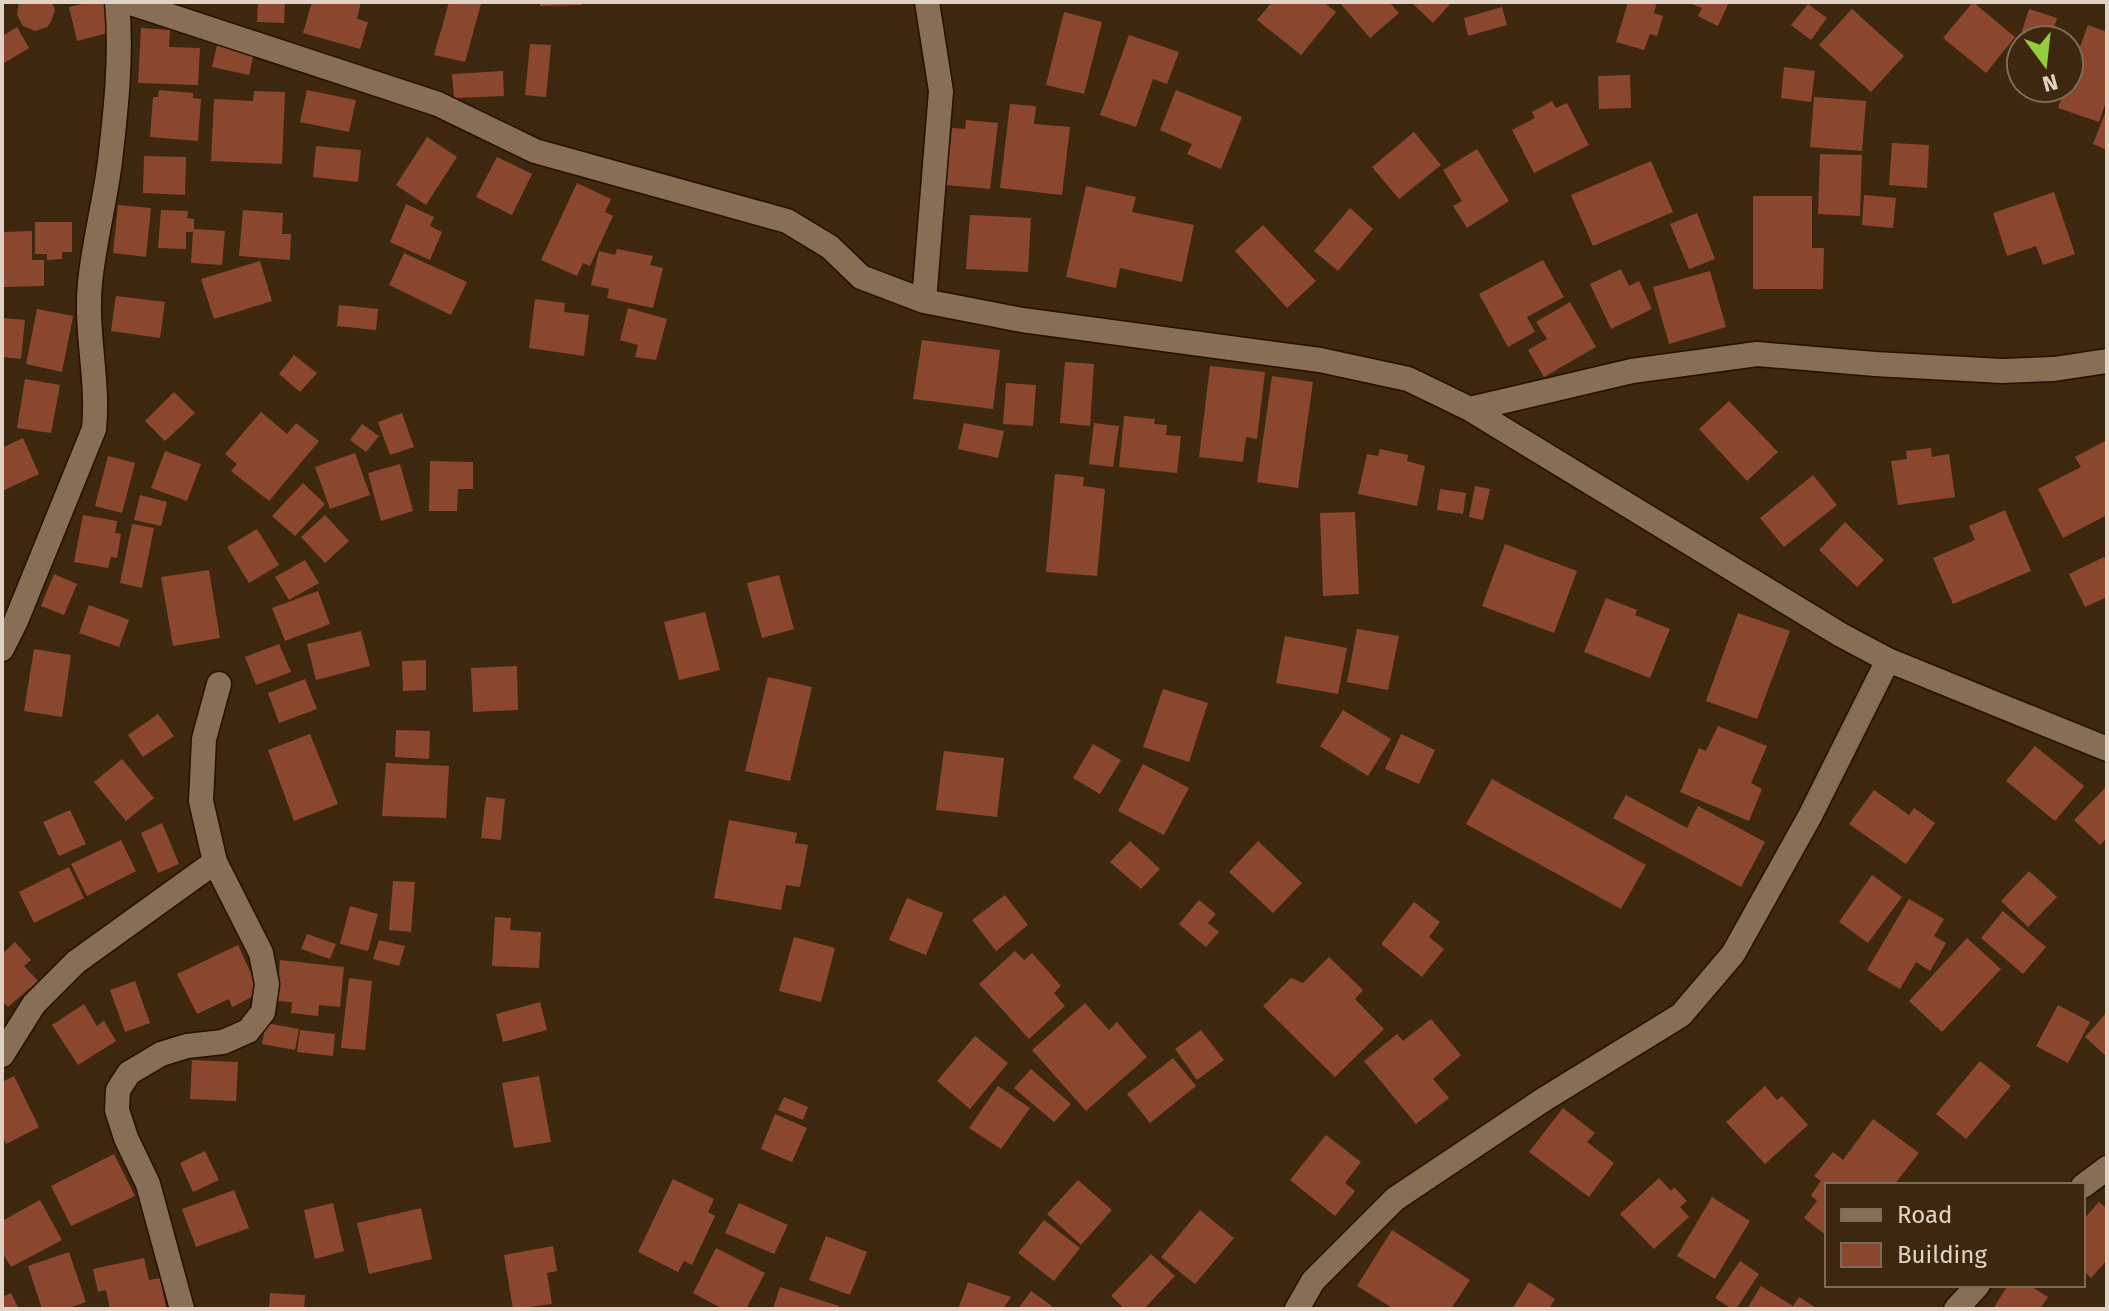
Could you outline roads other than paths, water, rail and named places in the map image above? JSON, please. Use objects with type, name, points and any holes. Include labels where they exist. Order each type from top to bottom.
[{"type":"street","points":[[2,649],[94,429],[97,397],[89,338],[90,283],[110,162],[120,38],[117,2]]},
{"type":"street","points":[[128,2],[438,104],[535,151],[787,221],[830,247],[861,277],[924,301],[1022,320],[1320,360],[1408,379],[1470,409],[1841,635],[1888,660],[2107,749]]},
{"type":"street","points":[[924,301],[941,91],[927,2]]},
{"type":"street","points":[[1470,409],[1632,371],[1757,354],[2002,371],[2054,369],[2107,361]]},
{"type":"street","points":[[1297,1309],[1313,1281],[1395,1199],[1543,1100],[1681,1015],[1733,954],[1810,816],[1888,660]]},
{"type":"street","points":[[182,1309],[148,1184],[126,1138],[117,1110],[118,1090],[129,1073],[161,1054],[187,1046],[223,1042],[248,1031],[263,1012],[267,984],[261,953],[215,862],[201,801],[204,739],[219,684]]},
{"type":"street","points":[[2,1055],[34,1004],[76,962],[215,862]]},
{"type":"street","points":[[2085,1184],[2107,1168]]},
{"type":"street","points":[[1956,1309],[1976,1287]]}]
